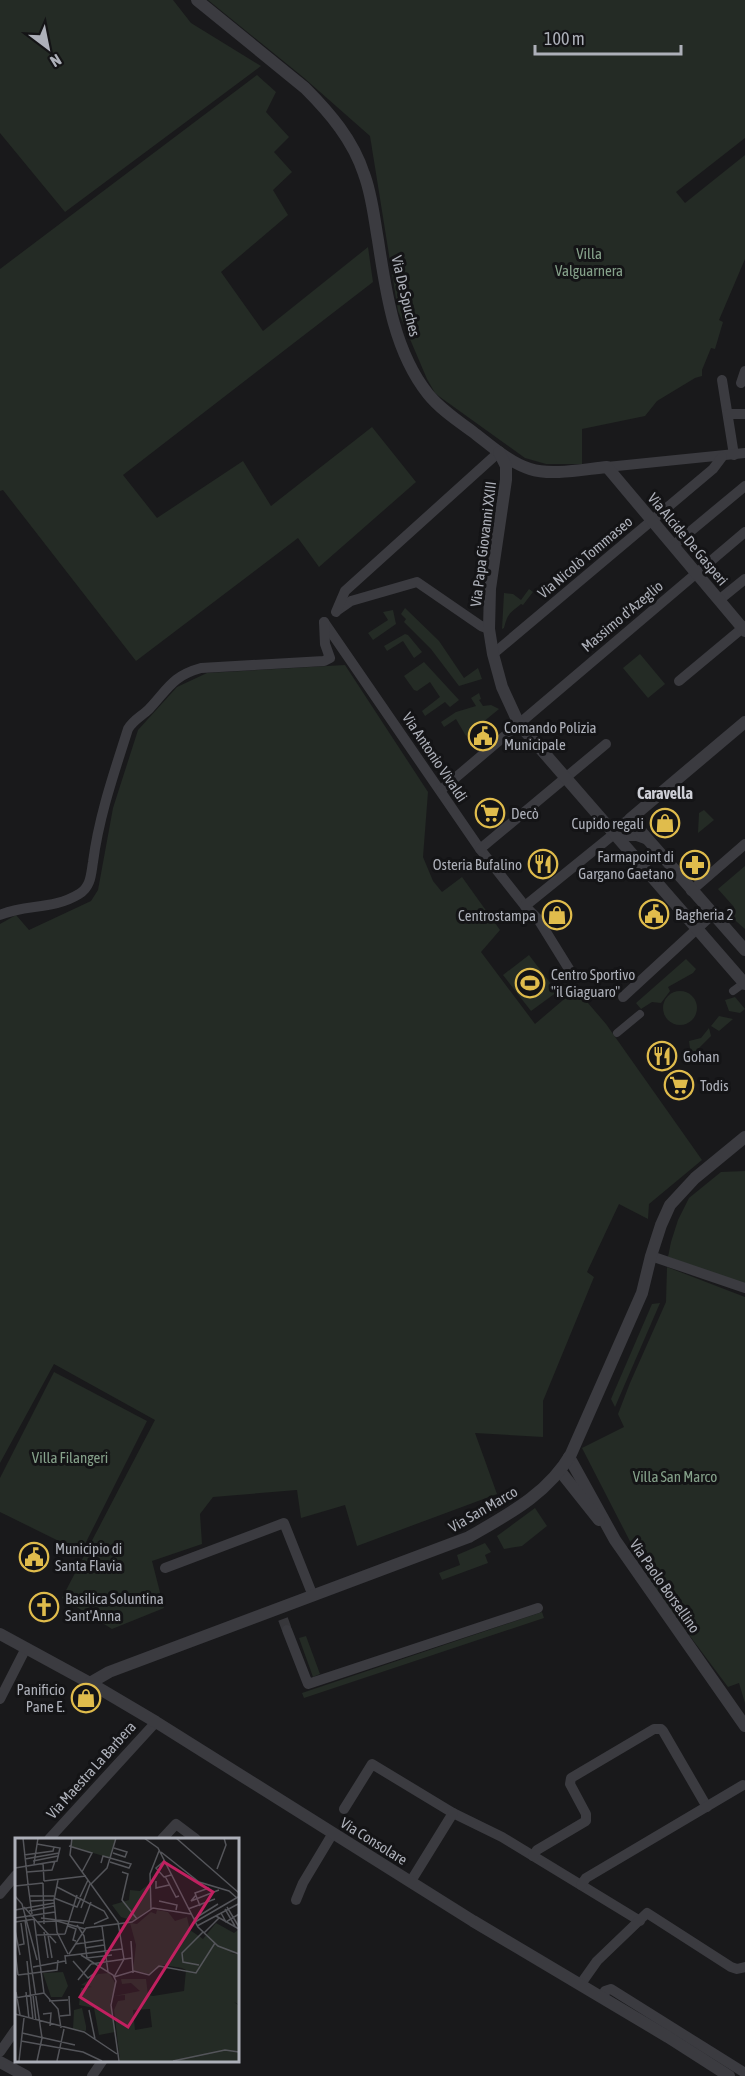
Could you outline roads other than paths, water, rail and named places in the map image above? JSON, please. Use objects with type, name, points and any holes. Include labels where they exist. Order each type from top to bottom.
[{"type":"street","name":"Via De Spuches","points":[[197,0],[305,88],[321,104],[347,138],[365,174],[373,206],[388,300],[399,341],[417,379],[430,396],[461,423],[499,452],[530,469],[558,471],[607,468],[740,454]]},
{"type":"street","points":[[741,383],[745,371]]},
{"type":"street","points":[[722,380],[728,414],[740,454]]},
{"type":"street","points":[[728,414],[745,414]]},
{"type":"street","name":"Via Papa Giovanni XXIII","points":[[499,452],[506,466],[506,480],[490,589],[489,629],[502,687],[519,724],[744,984]]},
{"type":"street","points":[[336,612],[345,591],[499,452]]},
{"type":"street","name":"Via Nicolò Tommaseo","points":[[493,654],[713,469],[722,457]]},
{"type":"street","name":"Via Alcide De Gasperi","points":[[607,468],[744,628]]},
{"type":"street","points":[[506,480],[518,471],[530,469]]},
{"type":"street","points":[[674,545],[745,486]]},
{"type":"street","name":"Massimo d'Azeglio","points":[[441,790],[745,532]]},
{"type":"street","points":[[719,600],[745,579]]},
{"type":"street","points":[[0,915],[20,909],[53,905],[77,896],[87,887],[96,836],[128,729],[131,723],[147,712],[172,682],[201,668],[324,661],[330,658],[325,644],[324,622],[351,601],[417,582],[480,626],[489,629]]},
{"type":"street","name":"Via Antonio Vivaldi","points":[[324,622],[480,849],[537,919],[568,969]]},
{"type":"street","points":[[679,681],[744,628]]},
{"type":"street","points":[[525,906],[745,722]]},
{"type":"street","points":[[480,849],[606,744]]},
{"type":"street","points":[[630,819],[745,950]]},
{"type":"street","points":[[613,832],[648,840]]},
{"type":"street","points":[[692,891],[745,844]]},
{"type":"street","points":[[623,997],[713,914]]},
{"type":"street","points":[[733,991],[744,984]]},
{"type":"street","points":[[617,1033],[640,1014]]},
{"type":"street","name":"Via San Marco","points":[[90,1683],[109,1672],[283,1619],[313,1596],[469,1538],[523,1504],[548,1485],[569,1457],[642,1293],[651,1256],[670,1205],[695,1178],[745,1137]]},
{"type":"street","points":[[651,1256],[745,1288]]},
{"type":"street","name":"Via Paolo Borsellino","points":[[569,1457],[615,1540],[745,1726]]},
{"type":"street","points":[[560,1471],[615,1540]]},
{"type":"street","points":[[165,1568],[284,1522],[313,1596]]},
{"type":"street","points":[[283,1619],[308,1684],[538,1608]]},
{"type":"street","name":"Via Consolare","points":[[0,1634],[156,1722],[729,2076]]},
{"type":"street","points":[[0,1699],[26,1648]]},
{"type":"street","name":"Via Maestra La Barbera","points":[[51,1838],[156,1722]]},
{"type":"street","points":[[533,1856],[537,1850],[586,1821],[586,1814],[570,1784],[571,1778],[654,1730],[663,1731],[707,1807]]},
{"type":"street","points":[[344,1809],[372,1764],[453,1813],[502,1837],[640,1921]]},
{"type":"street","points":[[581,1885],[586,1878],[743,1785]]},
{"type":"street","points":[[411,1881],[453,1813]]},
{"type":"street","points":[[163,1838],[176,1824],[195,1838]]},
{"type":"street","points":[[296,1900],[303,1883],[333,1833]]},
{"type":"street","points":[[0,1894],[15,1876]]},
{"type":"street","points":[[580,1985],[597,1961],[647,1913],[731,1967],[737,1969],[745,1967]]},
{"type":"street","points":[[601,1997],[605,1991],[610,1989],[745,2073]]},
{"type":"street","points":[[0,2052],[15,2030]]},
{"type":"street","points":[[92,2076],[102,2061]]},
{"type":"street","points":[[0,2062],[26,2076]]},
{"type":"tunnel","points":[[283,1619],[287,1630]]},
{"type":"place","name":"Comando Polizia Municipale","points":[[483,736]]},
{"type":"place","name":"Decò","points":[[490,813]]},
{"type":"place","name":"Cupido regali","points":[[665,823]]},
{"type":"place","name":"Osteria Bufalino","points":[[543,864]]},
{"type":"place","name":"Farmapoint di Gargano Gaetano","points":[[695,865]]},
{"type":"place","name":"Bagheria 2","points":[[654,914]]},
{"type":"place","name":"Centrostampa","points":[[557,915]]},
{"type":"place","name":"Centro Sportivo \"il Giaguaro\"","points":[[530,983]]},
{"type":"place","name":"Gohan","points":[[662,1056]]},
{"type":"place","name":"Todis","points":[[679,1085]]},
{"type":"place","name":"Municipio di Santa Flavia","points":[[34,1557]]},
{"type":"place","name":"Basilica Soluntina Sant'Anna","points":[[44,1607]]},
{"type":"place","name":"Panificio Pane E.","points":[[86,1698]]},
{"type":"district","name":"Caravella","points":[[665,793]]},
{"type":"park label","name":"Villa Valguarnera","points":[[589,262]]},
{"type":"park label","name":"Villa Filangeri","points":[[70,1457]]},
{"type":"park label","name":"Villa San Marco","points":[[675,1476]]}]
